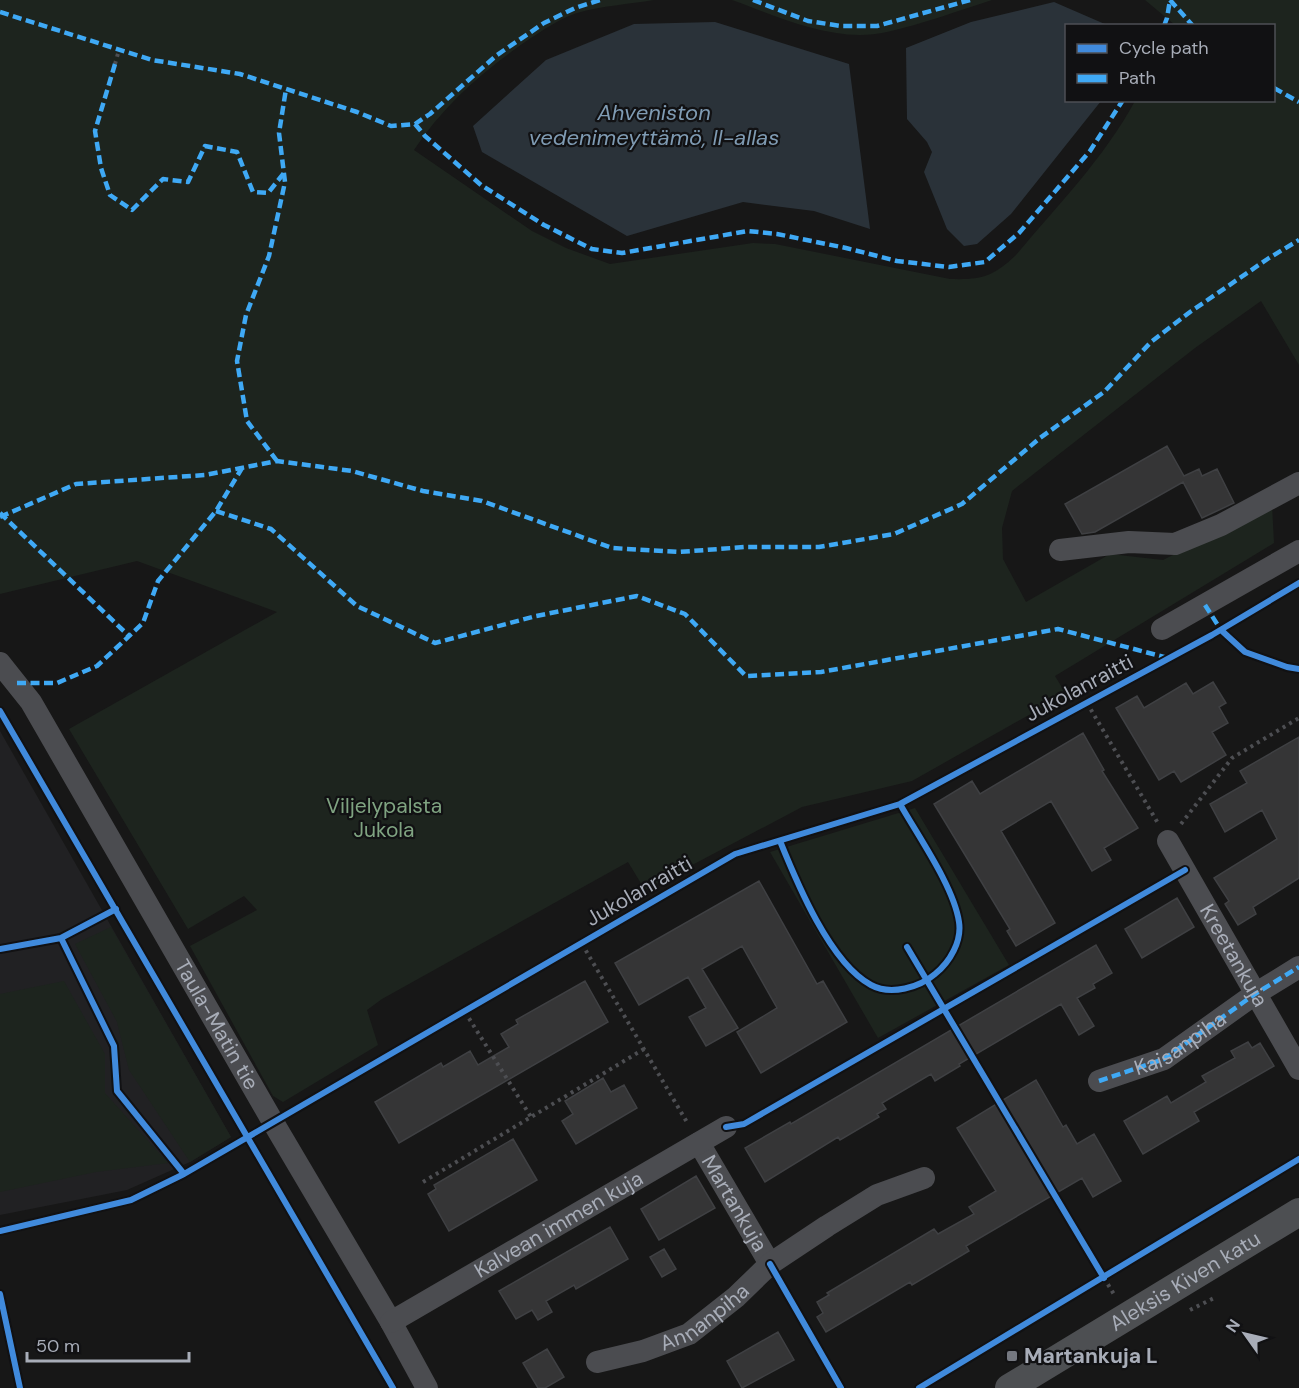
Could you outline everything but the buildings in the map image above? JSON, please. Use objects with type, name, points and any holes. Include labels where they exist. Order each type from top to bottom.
[{"type":"main road","name":"Aleksis Kiven katu","points":[[1009,1388],[1299,1212]]},
{"type":"street","points":[[1060,550],[1129,542],[1175,544],[1221,525],[1299,483]]},
{"type":"street","points":[[1162,629],[1299,551]]},
{"type":"street","name":"Taula-Matin tie","points":[[0,663],[30,702],[270,1118],[391,1322],[427,1388]]},
{"type":"street","name":"Kreetankuja","points":[[1168,841],[1299,1069]]},
{"type":"street","name":"Kaisanpiha","points":[[1099,1082],[1164,1059],[1255,994],[1299,967]]},
{"type":"street","name":"Kalvean immen kuja","points":[[391,1322],[726,1127]]},
{"type":"street","name":"Martankuja","points":[[699,1143],[770,1264]]},
{"type":"street","name":"Annanpiha","points":[[597,1362],[643,1351],[689,1334],[736,1297],[770,1264],[877,1194],[924,1178]]},
{"type":"path","points":[[115,64],[119,50]]},
{"type":"path","points":[[1087,703],[1168,841],[1232,758],[1299,718]]},
{"type":"path","points":[[582,944],[699,1143]]},
{"type":"path","points":[[455,1018],[475,1007]]},
{"type":"path","points":[[465,1012],[531,1117]]},
{"type":"path","points":[[423,1182],[644,1049]]},
{"type":"path","points":[[1098,1268],[1104,1278]]},
{"type":"path","points":[[1094,1283],[1113,1272]]},
{"type":"shaded area","points":[[0,731],[231,1137],[190,1162],[127,1190],[0,1215]]},
{"type":"green space","name":"Viljelypalsta Jukola","points":[[0,0],[654,0],[577,13],[544,30],[509,53],[464,91],[425,134],[414,150],[532,231],[566,248],[610,264],[753,243],[775,244],[950,279],[961,279],[978,278],[993,273],[1016,255],[1095,162],[1134,102],[1275,102],[1275,24],[1174,24],[1145,0],[1299,0],[1299,365],[1261,301],[1195,348],[1012,491],[1002,528],[1003,559],[1026,602],[1110,554],[1163,560],[1272,505],[1274,543],[1055,676],[1066,694],[912,781],[802,807],[645,890],[628,862],[382,999],[367,1010],[378,1045],[283,1102],[273,1096],[190,946],[257,910],[244,896],[188,929],[69,729],[277,612],[137,561],[0,594]]},
{"type":"green space","points":[[732,0],[992,0],[913,25],[867,35],[827,32],[788,21]]},
{"type":"green space","points":[[915,808],[1009,965],[878,1038],[770,852]]},
{"type":"green space","points":[[111,927],[231,1137],[190,1162],[129,1070],[117,1022],[75,944]]},
{"type":"green space","points":[[64,981],[105,1054],[105,1093],[168,1163],[96,1172],[0,1192],[0,994]]},
{"type":"water","points":[[1054,2],[1105,24],[1065,24],[1065,102],[1100,102],[1011,214],[977,244],[964,246],[947,229],[924,172],[932,152],[927,142],[907,119],[906,48],[971,22]]},
{"type":"water","name":"Ahveniston vedenimeyttämö, II-allas","points":[[715,22],[849,64],[870,229],[814,211],[743,202],[627,236],[482,152],[473,126],[546,60],[634,24]]},
{"type":"marked path","points":[[0,12],[152,60],[240,74],[357,112],[391,126],[415,124],[430,114],[497,55],[544,23],[575,8],[600,0]]},
{"type":"marked path","points":[[753,0],[808,21],[841,26],[877,26],[970,0]]},
{"type":"marked path","points":[[1170,0],[1191,24]]},
{"type":"marked path","points":[[1165,24],[1170,0]]},
{"type":"marked path","points":[[115,64],[95,131],[101,168],[110,195],[132,210],[163,179],[188,182],[205,146],[237,152],[253,192],[268,193],[284,173]]},
{"type":"marked path","points":[[277,461],[247,421],[237,361],[246,315],[269,256],[285,182],[279,133],[286,89]]},
{"type":"marked path","points":[[1275,89],[1299,102]]},
{"type":"marked path","points":[[415,124],[425,136],[481,185],[544,225],[592,249],[622,253],[748,231],[777,234],[897,261],[949,267],[985,262],[1019,233],[1090,151],[1122,102]]},
{"type":"marked path","points":[[0,517],[76,484],[205,475],[277,461],[352,471],[423,491],[482,501],[612,548],[679,552],[745,547],[819,547],[894,534],[962,504],[1040,438],[1104,392],[1151,342],[1190,312],[1299,240]]},
{"type":"marked path","points":[[17,683],[57,683],[97,666],[143,623],[158,581],[216,511],[242,468]]},
{"type":"marked path","points":[[216,511],[271,529],[357,606],[435,643],[536,616],[637,596],[685,614],[746,676],[821,672],[1058,629],[1168,658]]},
{"type":"marked path","points":[[0,513],[129,636]]},
{"type":"marked path","points":[[1205,605],[1221,630]]},
{"type":"marked path","points":[[1099,1081],[1164,1059],[1255,994],[1299,967]]},
{"type":"cycle path","name":"Jukolanraitti","points":[[0,1231],[131,1200],[184,1174],[735,854],[900,804],[1212,635],[1299,583]]},
{"type":"cycle path","points":[[1221,630],[1245,652],[1299,669]]},
{"type":"cycle path","points":[[0,711],[393,1388]]},
{"type":"cycle path","points":[[780,841],[816,920],[842,959],[856,974],[871,985],[887,990],[913,986],[929,979],[946,963],[957,944],[959,922],[956,908],[943,878],[900,804]]},
{"type":"cycle path","points":[[726,1127],[744,1124],[1185,870]]},
{"type":"cycle path","points":[[0,949],[61,938],[116,909]]},
{"type":"cycle path","points":[[61,938],[114,1046],[117,1091],[184,1174]]},
{"type":"cycle path","points":[[907,947],[1104,1278]]},
{"type":"cycle path","points":[[919,1388],[1299,1159]]},
{"type":"cycle path","points":[[770,1264],[841,1388]]},
{"type":"cycle path","points":[[0,1294],[20,1388]]},
{"type":"place","name":"Martankuja L","points":[[1012,1356]]}]
